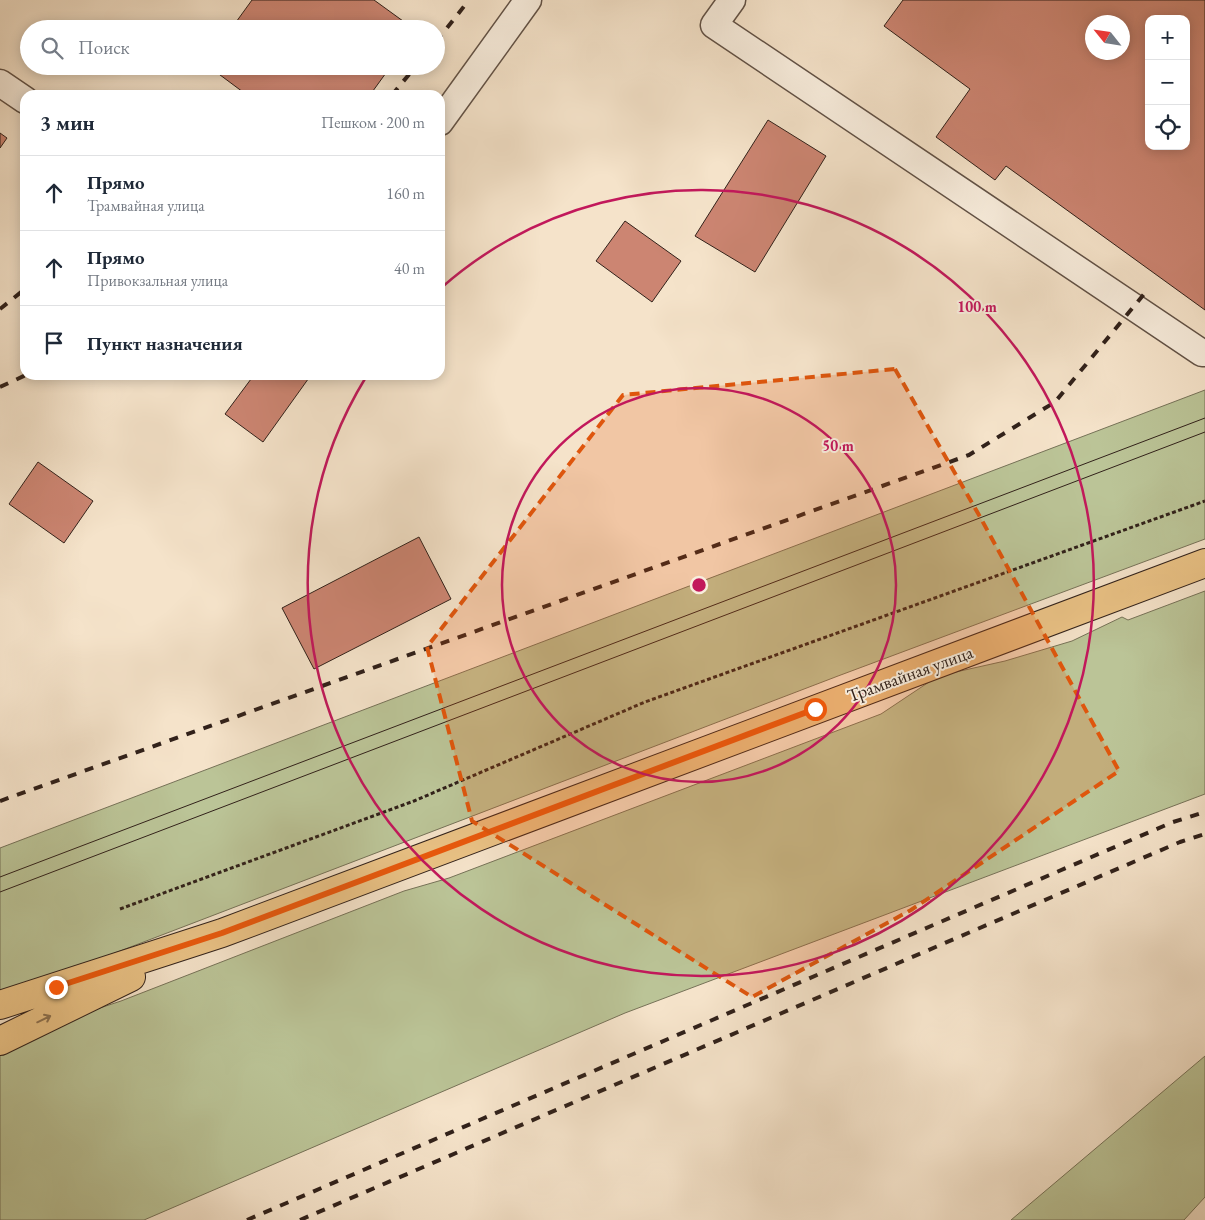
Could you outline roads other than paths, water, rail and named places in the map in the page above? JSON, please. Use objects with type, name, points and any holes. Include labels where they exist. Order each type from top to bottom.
[{"type":"main road","name":"Трамвайная улица","points":[[222,933],[1205,563]]},
{"type":"main road","points":[[0,1005],[222,933]]},
{"type":"main road","points":[[0,1041],[222,933]]},
{"type":"street","points":[[445,115],[528,0]]},
{"type":"street","points":[[732,0],[714,25],[1194,348],[1202,353],[1205,352]]},
{"type":"street","points":[[0,83],[20,97]]},
{"type":"tram line","points":[[0,877],[1205,418]]},
{"type":"tram line","points":[[0,892],[1205,432]]},
{"type":"railway","points":[[445,31],[469,0]]},
{"type":"railway","points":[[396,90],[409,75]]},
{"type":"railway","points":[[0,801],[969,455],[1055,402],[1149,288]]},
{"type":"railway","points":[[0,309],[20,293]]},
{"type":"railway","points":[[0,387],[20,378]]},
{"type":"railway","points":[[247,1220],[1173,822],[1205,812]]},
{"type":"railway","points":[[300,1220],[1180,842],[1205,834]]}]
